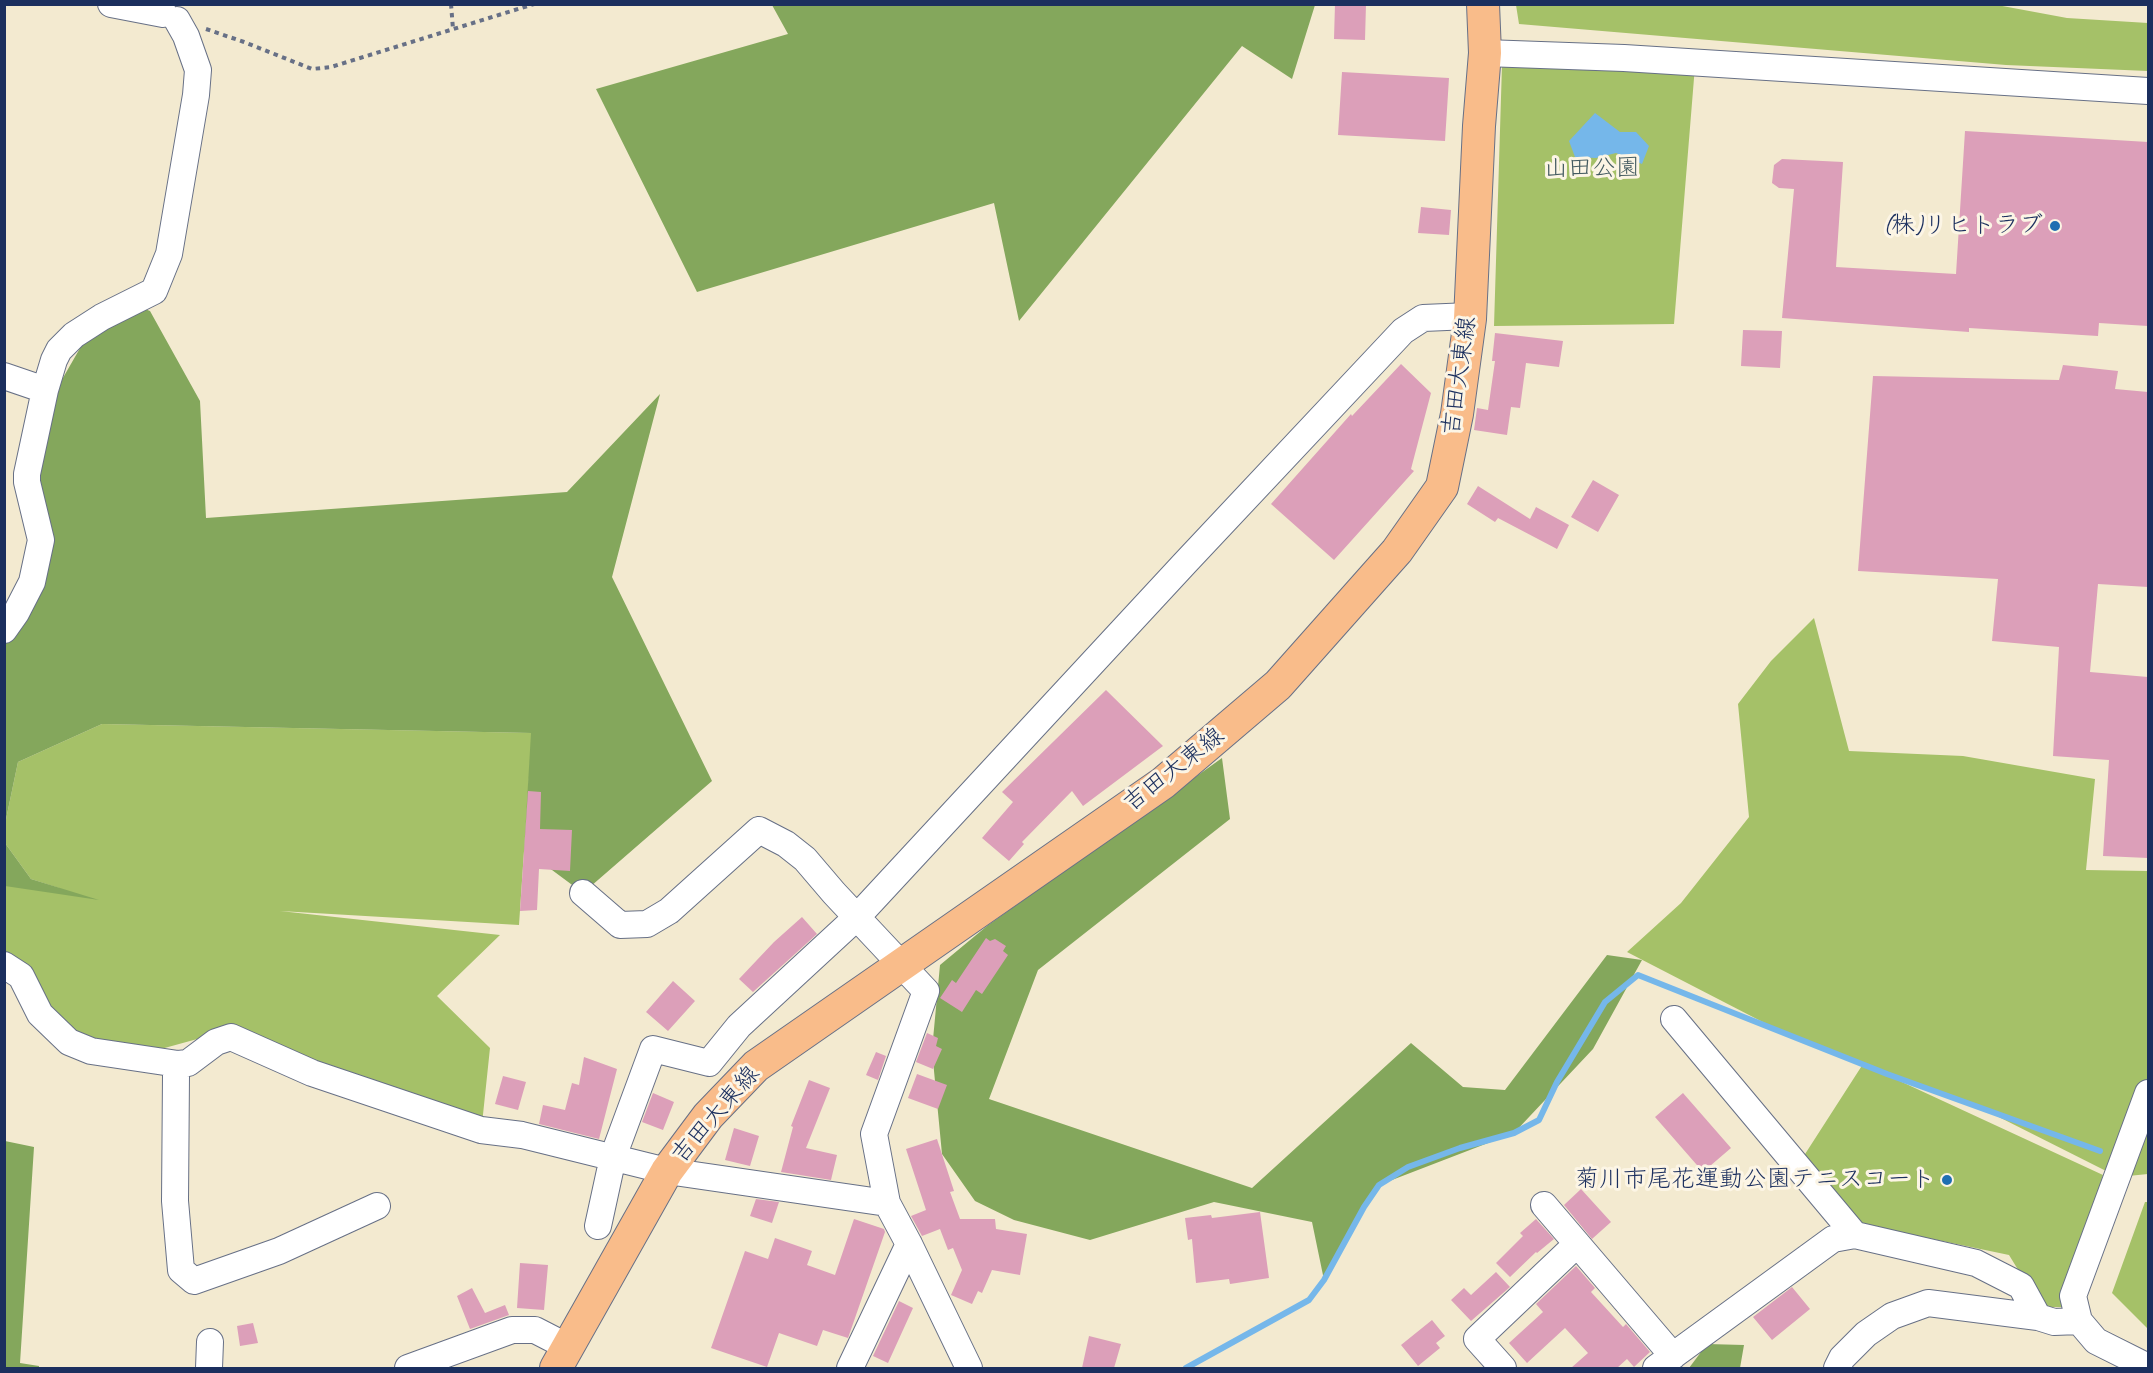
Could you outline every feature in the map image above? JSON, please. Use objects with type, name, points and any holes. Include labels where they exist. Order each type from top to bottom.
[{"type":"main road","name":"吉田大東線","points":[[562,1358],[667,1171],[708,1116],[756,1066],[1163,783],[1278,685],[1397,551],[1442,487],[1457,414],[1470,316],[1479,126],[1485,53],[1483,4]]},
{"type":"street","points":[[6,626],[32,582],[41,540],[27,482],[45,390],[59,350],[74,335],[102,317],[154,291],[169,254],[195,106],[198,70],[186,36],[167,13],[111,4]]},
{"type":"street","points":[[1485,53],[1624,58],[2148,91]]},
{"type":"street","points":[[598,1226],[614,1157],[653,1049],[709,1063],[739,1026],[857,917],[1403,331],[1423,318],[1470,316]]},
{"type":"street","points":[[4,376],[45,390]]},
{"type":"street","points":[[583,893],[620,925],[647,924],[669,911],[759,830],[786,844],[805,859],[926,991],[874,1134],[886,1203],[909,1244],[969,1368]]},
{"type":"street","points":[[4,965],[21,976],[40,1014],[69,1042],[92,1050],[178,1064],[188,1063],[216,1042],[231,1037],[312,1073],[481,1130],[522,1135],[667,1171],[886,1203]]},
{"type":"street","points":[[1674,1019],[1855,1235]]},
{"type":"street","points":[[178,1064],[175,1201],[181,1270],[194,1281],[279,1251],[377,1206]]},
{"type":"street","points":[[2148,1093],[2073,1296],[2079,1322],[2096,1341],[2148,1367]]},
{"type":"street","points":[[1544,1205],[1577,1244],[1665,1362],[1833,1239],[1855,1235],[1976,1263],[2021,1286],[2038,1317]]},
{"type":"street","points":[[850,1368],[909,1244]]},
{"type":"street","points":[[1503,1368],[1477,1339],[1577,1244]]},
{"type":"street","points":[[1837,1368],[1842,1358],[1866,1334],[1892,1316],[1928,1303],[2038,1317],[2054,1322],[2079,1322]]},
{"type":"street","points":[[408,1368],[512,1330],[535,1330],[562,1358]]},
{"type":"street","points":[[209,1368],[210,1342]]},
{"type":"path","points":[[451,4],[453,29]]},
{"type":"path","points":[[167,13],[312,69],[332,68],[534,4]]},
{"type":"green space","points":[[772,5],[1315,5],[1292,79],[1242,46],[1019,321],[994,203],[697,292],[596,89],[788,34]]},
{"type":"green space","points":[[1516,5],[1997,5],[2067,18],[2148,23],[2148,71],[2006,65],[1519,24]]},
{"type":"green space","name":"山田公園","points":[[1502,65],[1695,66],[1674,324],[1494,326]]},
{"type":"green space","points":[[135,305],[150,311],[200,401],[206,518],[567,492],[660,394],[612,577],[712,781],[583,893],[524,852],[531,733],[102,724],[18,762],[5,824],[5,623],[53,533],[36,487],[56,390],[87,336]]},
{"type":"green space","points":[[1814,618],[1849,751],[1963,756],[2095,779],[2086,870],[2148,871],[2148,1174],[2118,1177],[1975,1105],[1782,1032],[1627,952],[1681,903],[1749,817],[1738,704],[1771,661]]},
{"type":"green space","points":[[102,724],[532,733],[519,925],[280,911],[500,935],[437,996],[490,1048],[482,1124],[230,1030],[150,1052],[90,1045],[59,1027],[5,958],[5,883],[59,888],[31,879],[5,843],[5,824],[18,762]]},
{"type":"green space","points":[[1222,758],[1230,819],[1038,970],[989,1099],[1252,1188],[1411,1043],[1463,1087],[1505,1090],[1607,955],[1642,960],[1593,1049],[1514,1133],[1379,1185],[1324,1280],[1312,1222],[1214,1202],[1090,1240],[1014,1220],[975,1201],[942,1154],[932,1050],[940,965],[987,926]]},
{"type":"green space","points":[[5,843],[31,879],[99,900],[5,886]]},
{"type":"green space","points":[[1863,1064],[2103,1175],[2062,1307],[2041,1307],[2009,1255],[1856,1223],[1798,1165]]},
{"type":"green space","points":[[5,1141],[34,1147],[20,1363],[39,1366],[39,1368],[5,1368]]},
{"type":"green space","points":[[2145,1202],[2148,1202],[2148,1329],[2112,1293]]},
{"type":"green space","points":[[1707,1344],[1744,1345],[1740,1368],[1689,1368]]},
{"type":"water","points":[[1595,113],[1620,132],[1636,132],[1649,146],[1642,164],[1616,153],[1596,158],[1575,157],[1569,141]]},
{"type":"building","points":[[1335,4],[1366,4],[1365,40],[1334,39]]},
{"type":"building","points":[[1342,72],[1449,78],[1445,141],[1338,135]]},
{"type":"building","points":[[1965,131],[2148,142],[2148,326],[2099,323],[2098,336],[1969,328],[1969,332],[1782,318],[1794,189],[1779,188],[1772,183],[1774,165],[1782,159],[1843,162],[1836,267],[1956,274]]},
{"type":"building","points":[[1421,207],[1451,210],[1449,235],[1418,233]]},
{"type":"building","points":[[1743,330],[1782,331],[1780,368],[1741,366]]},
{"type":"building","points":[[1495,333],[1563,341],[1559,367],[1526,363],[1520,408],[1511,407],[1507,435],[1474,430],[1477,408],[1488,410],[1495,361],[1492,361]]},
{"type":"building","points":[[1401,364],[1431,393],[1411,469],[1414,471],[1334,560],[1271,504],[1351,414],[1352,416]]},
{"type":"building","points":[[2063,365],[2118,371],[2115,389],[2148,392],[2148,587],[2098,584],[2090,672],[2148,677],[2148,858],[2103,856],[2109,760],[2053,756],[2059,647],[1992,641],[1998,579],[1858,571],[1873,376],[2059,380]]},
{"type":"building","points":[[1593,480],[1619,495],[1598,532],[1571,517]]},
{"type":"building","points":[[1478,486],[1530,519],[1536,507],[1569,525],[1557,549],[1498,518],[1495,522],[1467,504]]},
{"type":"building","points":[[1106,690],[1163,746],[1083,806],[1072,791],[1022,842],[1024,844],[1009,861],[982,838],[1013,802],[1002,792]]},
{"type":"building","points":[[528,791],[541,792],[540,829],[572,830],[570,871],[539,869],[537,910],[520,911]]},
{"type":"building","points":[[802,917],[817,934],[753,992],[739,979],[774,942]]},
{"type":"building","points":[[986,938],[990,941],[995,939],[1006,946],[1003,951],[1008,955],[982,994],[976,990],[962,1012],[940,998],[952,980],[956,983]]},
{"type":"building","points":[[673,981],[695,1001],[668,1031],[646,1012]]},
{"type":"building","points":[[927,1033],[938,1038],[936,1046],[942,1049],[933,1069],[916,1062]]},
{"type":"building","points":[[876,1052],[886,1056],[878,1080],[866,1075]]},
{"type":"building","points":[[584,1057],[617,1069],[599,1139],[539,1124],[543,1105],[565,1110],[572,1083],[579,1085]]},
{"type":"building","points":[[917,1074],[947,1085],[938,1109],[908,1098]]},
{"type":"building","points":[[503,1076],[526,1082],[518,1110],[495,1104]]},
{"type":"building","points":[[809,1080],[830,1088],[806,1148],[837,1155],[831,1180],[781,1172],[793,1127],[791,1126]]},
{"type":"building","points":[[653,1093],[674,1102],[663,1130],[642,1122]]},
{"type":"building","points":[[1683,1093],[1731,1148],[1703,1172],[1655,1117]]},
{"type":"building","points":[[734,1128],[759,1136],[750,1166],[725,1160]]},
{"type":"building","points":[[937,1139],[954,1191],[950,1192],[960,1219],[995,1219],[996,1229],[1027,1234],[1020,1275],[992,1270],[982,1293],[978,1291],[972,1304],[951,1295],[962,1270],[953,1248],[948,1250],[940,1229],[922,1236],[911,1216],[926,1210],[906,1149]]},
{"type":"building","points":[[1581,1189],[1611,1222],[1592,1239],[1564,1205]]},
{"type":"building","points":[[756,1199],[779,1202],[772,1223],[750,1216]]},
{"type":"building","points":[[1260,1212],[1269,1278],[1230,1284],[1229,1279],[1196,1283],[1192,1239],[1188,1240],[1185,1218],[1211,1215],[1212,1218]]},
{"type":"building","points":[[854,1219],[884,1229],[885,1232],[848,1338],[823,1330],[817,1346],[779,1333],[767,1367],[711,1348],[745,1251],[768,1259],[775,1238],[812,1251],[807,1265],[835,1275]]},
{"type":"building","points":[[1536,1219],[1554,1239],[1536,1252],[1510,1277],[1496,1263],[1523,1236],[1520,1233]]},
{"type":"building","points":[[520,1263],[548,1265],[544,1310],[517,1308]]},
{"type":"building","points":[[1576,1266],[1595,1288],[1591,1292],[1623,1327],[1626,1324],[1650,1352],[1634,1367],[1627,1359],[1617,1368],[1571,1368],[1588,1353],[1565,1328],[1527,1363],[1509,1343],[1543,1312],[1536,1304]]},
{"type":"building","points":[[1496,1272],[1510,1287],[1471,1321],[1451,1300],[1464,1288],[1471,1295]]},
{"type":"building","points":[[1792,1287],[1810,1309],[1772,1340],[1753,1317]]},
{"type":"building","points":[[472,1288],[485,1313],[505,1305],[509,1315],[470,1329],[457,1296]]},
{"type":"building","points":[[899,1301],[913,1308],[888,1363],[873,1356]]},
{"type":"building","points":[[1432,1320],[1445,1336],[1436,1343],[1440,1348],[1418,1366],[1401,1345]]},
{"type":"building","points":[[253,1323],[258,1343],[240,1346],[237,1326]]},
{"type":"building","points":[[1089,1336],[1121,1344],[1114,1368],[1082,1368]]},
{"type":"waterway","points":[[1186,1368],[1309,1300],[1324,1280],[1364,1207],[1379,1185],[1408,1167],[1460,1148],[1514,1133],[1539,1120],[1557,1082],[1605,1002],[1638,975],[1887,1074],[2100,1151]]},
{"type":"place","name":"(株)リヒトラブ","points":[[2055,226]]},
{"type":"place","name":"菊川市尾花運動公園テニスコート","points":[[1947,1180]]}]
